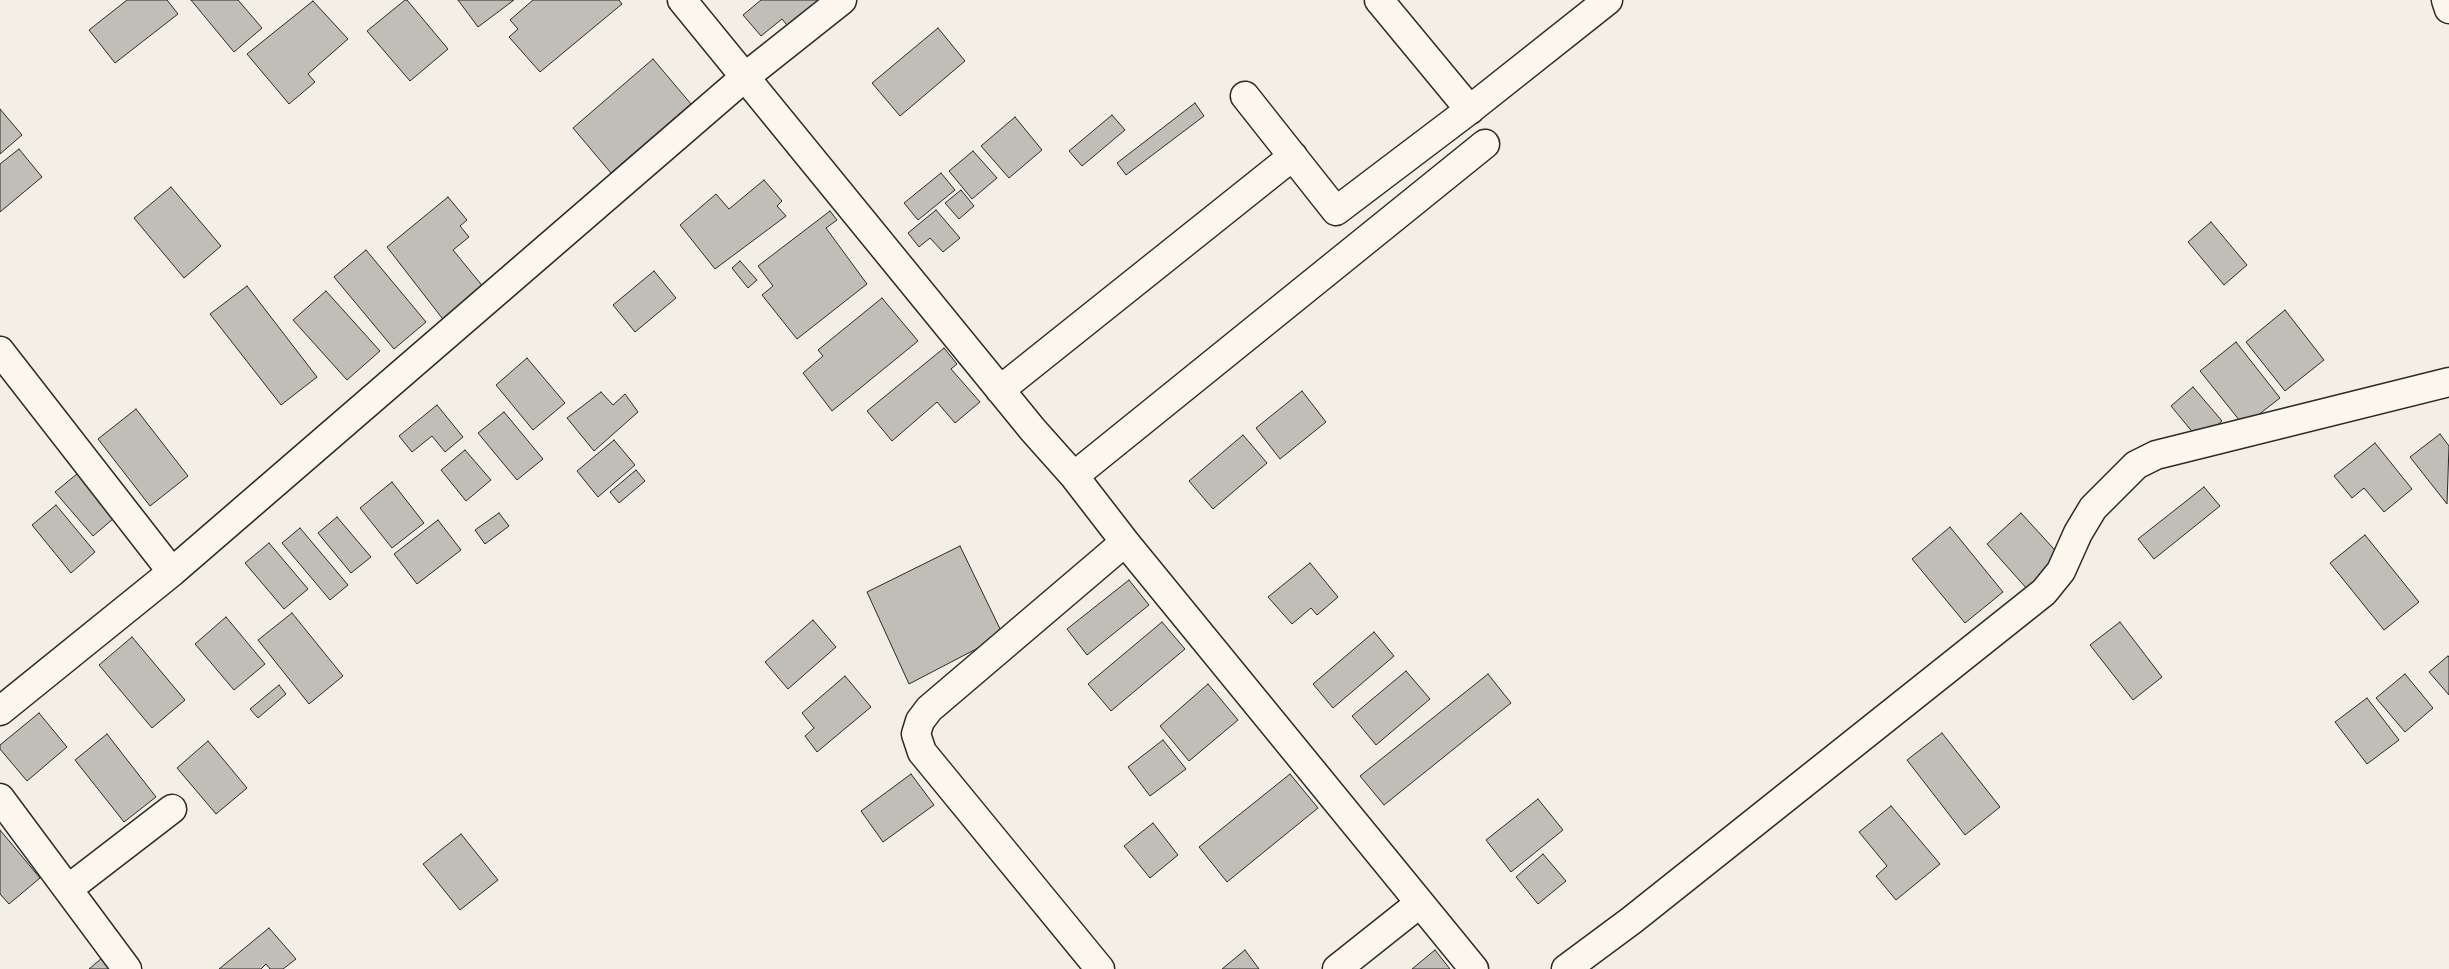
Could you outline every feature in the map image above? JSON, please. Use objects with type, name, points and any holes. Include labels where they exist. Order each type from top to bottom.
[{"type":"street","points":[[682,0],[1000,390],[1074,476],[1125,542],[1474,969]]},
{"type":"street","points":[[0,711],[172,572],[745,77],[842,0]]},
{"type":"street","points":[[1379,0],[1470,110]]},
{"type":"street","points":[[2446,0],[2449,10]]},
{"type":"street","points":[[1245,96],[1336,211],[1470,110],[1597,3]]},
{"type":"street","points":[[1074,476],[1485,144]]},
{"type":"street","points":[[1000,390],[1293,156]]},
{"type":"street","points":[[0,351],[172,572]]},
{"type":"street","points":[[1566,969],[1632,920],[2044,592],[2061,571],[2078,533],[2093,508],[2136,465],[2156,455],[2449,382]]},
{"type":"street","points":[[1100,969],[922,752],[916,734],[920,721],[929,709],[1125,542]]},
{"type":"street","points":[[0,798],[127,969]]},
{"type":"street","points":[[68,889],[172,809]]},
{"type":"street","points":[[1337,969],[1420,903]]},
{"type":"building","points":[[127,0],[167,0],[178,14],[115,63],[89,30]]},
{"type":"building","points":[[191,0],[238,0],[262,28],[234,52]]},
{"type":"building","points":[[407,0],[448,49],[410,81],[367,31]]},
{"type":"building","points":[[458,0],[514,0],[478,27]]},
{"type":"building","points":[[533,0],[619,0],[622,4],[540,72],[509,37],[518,29],[510,20]]},
{"type":"building","points":[[761,0],[822,0],[791,30],[782,19],[761,36],[743,15]]},
{"type":"building","points":[[313,1],[348,39],[308,74],[315,82],[289,104],[247,54]]},
{"type":"building","points":[[938,28],[965,61],[900,116],[872,83]]},
{"type":"building","points":[[653,59],[691,104],[611,173],[573,128]]},
{"type":"building","points":[[1195,103],[1204,116],[1126,175],[1117,163]]},
{"type":"building","points":[[0,109],[22,135],[0,154]]},
{"type":"building","points":[[1112,115],[1125,130],[1082,166],[1069,151]]},
{"type":"building","points":[[1015,117],[1042,150],[1009,178],[981,146]]},
{"type":"building","points":[[19,149],[42,177],[0,212],[0,164]]},
{"type":"building","points":[[973,151],[997,178],[972,199],[949,171]]},
{"type":"building","points":[[941,173],[955,190],[918,220],[904,203]]},
{"type":"building","points":[[764,180],[782,201],[777,206],[786,216],[715,269],[680,225],[716,194],[729,209]]},
{"type":"building","points":[[171,187],[221,246],[184,278],[134,218]]},
{"type":"building","points":[[961,190],[974,206],[959,219],[945,203]]},
{"type":"building","points":[[448,197],[467,220],[460,226],[469,237],[453,250],[489,294],[449,327],[387,247]]},
{"type":"building","points":[[936,210],[960,238],[943,252],[930,238],[919,247],[908,233]]},
{"type":"building","points":[[830,211],[837,220],[826,228],[867,284],[797,339],[762,295],[773,286],[758,266]]},
{"type":"building","points":[[2211,222],[2247,265],[2224,285],[2188,242]]},
{"type":"building","points":[[366,250],[426,322],[394,349],[334,277]]},
{"type":"building","points":[[740,261],[757,280],[748,288],[732,268]]},
{"type":"building","points":[[654,271],[676,298],[635,332],[613,305]]},
{"type":"building","points":[[247,286],[317,377],[281,405],[210,314]]},
{"type":"building","points":[[326,291],[380,351],[347,380],[293,320]]},
{"type":"building","points":[[882,298],[918,341],[832,411],[803,373],[823,356],[818,350]]},
{"type":"building","points":[[2285,310],[2324,360],[2285,391],[2246,342]]},
{"type":"building","points":[[2236,342],[2280,398],[2244,426],[2200,371]]},
{"type":"building","points":[[944,348],[957,364],[951,369],[980,402],[955,423],[937,402],[892,441],[867,411]]},
{"type":"building","points":[[527,358],[565,403],[533,430],[496,385]]},
{"type":"building","points":[[2193,387],[2222,421],[2199,440],[2171,406]]},
{"type":"building","points":[[1302,391],[1326,422],[1280,459],[1256,428]]},
{"type":"building","points":[[601,392],[613,405],[625,394],[638,412],[594,451],[567,418]]},
{"type":"building","points":[[437,405],[463,437],[445,452],[432,436],[412,452],[399,436]]},
{"type":"building","points":[[136,409],[188,476],[150,506],[98,439]]},
{"type":"building","points":[[504,412],[543,459],[517,480],[478,433]]},
{"type":"building","points":[[2440,434],[2449,446],[2447,504],[2410,457]]},
{"type":"building","points":[[1243,435],[1267,463],[1213,509],[1189,481]]},
{"type":"building","points":[[614,440],[635,465],[598,497],[577,471]]},
{"type":"building","points":[[2375,443],[2412,489],[2384,512],[2364,488],[2352,498],[2334,476]]},
{"type":"building","points":[[465,450],[491,480],[466,501],[441,470]]},
{"type":"building","points":[[83,469],[120,513],[93,536],[55,492]]},
{"type":"building","points":[[636,470],[645,481],[619,503],[610,492]]},
{"type":"building","points":[[392,482],[424,523],[392,548],[360,508]]},
{"type":"building","points":[[2204,487],[2220,506],[2154,559],[2138,539]]},
{"type":"building","points":[[56,505],[95,552],[71,573],[32,525]]},
{"type":"building","points":[[499,513],[509,526],[485,544],[475,530]]},
{"type":"building","points":[[2021,513],[2063,559],[2028,590],[1987,544]]},
{"type":"building","points":[[337,517],[371,557],[351,573],[318,533]]},
{"type":"building","points":[[438,520],[461,550],[417,584],[394,554]]},
{"type":"building","points":[[1950,527],[2003,592],[1965,623],[1912,559]]},
{"type":"building","points":[[300,528],[348,585],[330,600],[282,543]]},
{"type":"building","points":[[2365,535],[2419,602],[2384,630],[2330,563]]},
{"type":"building","points":[[269,543],[308,589],[284,609],[245,563]]},
{"type":"building","points":[[960,546],[1003,635],[909,684],[867,592]]},
{"type":"building","points":[[1310,563],[1338,597],[1317,615],[1311,608],[1292,624],[1268,597]]},
{"type":"building","points":[[1129,580],[1149,605],[1087,655],[1067,629]]},
{"type":"building","points":[[292,613],[343,676],[309,704],[258,640]]},
{"type":"building","points":[[226,617],[265,664],[234,690],[195,644]]},
{"type":"building","points":[[813,620],[836,647],[788,689],[765,662]]},
{"type":"building","points":[[1162,622],[1185,649],[1111,711],[1088,684]]},
{"type":"building","points":[[2120,622],[2162,677],[2133,700],[2090,645]]},
{"type":"building","points":[[1374,632],[1394,656],[1333,708],[1313,684]]},
{"type":"building","points":[[132,637],[185,700],[152,728],[99,665]]},
{"type":"building","points":[[2449,657],[2449,695],[2429,672]]},
{"type":"building","points":[[1406,671],[1430,699],[1376,745],[1352,716]]},
{"type":"building","points":[[1488,674],[1511,703],[1384,805],[1360,776]]},
{"type":"building","points":[[2405,674],[2433,708],[2405,732],[2376,698]]},
{"type":"building","points":[[845,676],[871,707],[817,752],[805,736],[814,728],[802,713]]},
{"type":"building","points":[[1208,684],[1238,720],[1189,761],[1160,726]]},
{"type":"building","points":[[279,685],[286,694],[258,718],[250,709]]},
{"type":"building","points":[[2367,698],[2399,740],[2367,764],[2335,722]]},
{"type":"building","points":[[39,713],[67,747],[27,781],[0,749],[0,745]]},
{"type":"building","points":[[1942,733],[2000,807],[1965,835],[1907,760]]},
{"type":"building","points":[[107,734],[156,797],[124,822],[75,760]]},
{"type":"building","points":[[1163,740],[1186,769],[1150,796],[1128,767]]},
{"type":"building","points":[[208,741],[247,788],[216,814],[177,768]]},
{"type":"building","points":[[911,774],[934,805],[883,842],[861,811]]},
{"type":"building","points":[[1290,774],[1318,808],[1227,882],[1199,847]]},
{"type":"building","points":[[1538,799],[1563,830],[1511,872],[1486,840]]},
{"type":"building","points":[[1891,806],[1940,864],[1896,900],[1876,876],[1887,866],[1859,832]]},
{"type":"building","points":[[1153,823],[1178,855],[1150,878],[1124,846]]},
{"type":"building","points":[[0,830],[40,878],[9,904],[0,894]]},
{"type":"building","points":[[461,834],[498,880],[460,910],[423,864]]},
{"type":"building","points":[[1543,854],[1566,881],[1538,904],[1516,877]]},
{"type":"building","points":[[269,928],[296,959],[283,969],[270,969],[266,964],[261,969],[219,969]]},
{"type":"building","points":[[1245,950],[1259,969],[1222,969]]},
{"type":"building","points":[[1435,950],[1450,969],[1412,969]]},
{"type":"building","points":[[109,952],[118,969],[89,969]]}]
